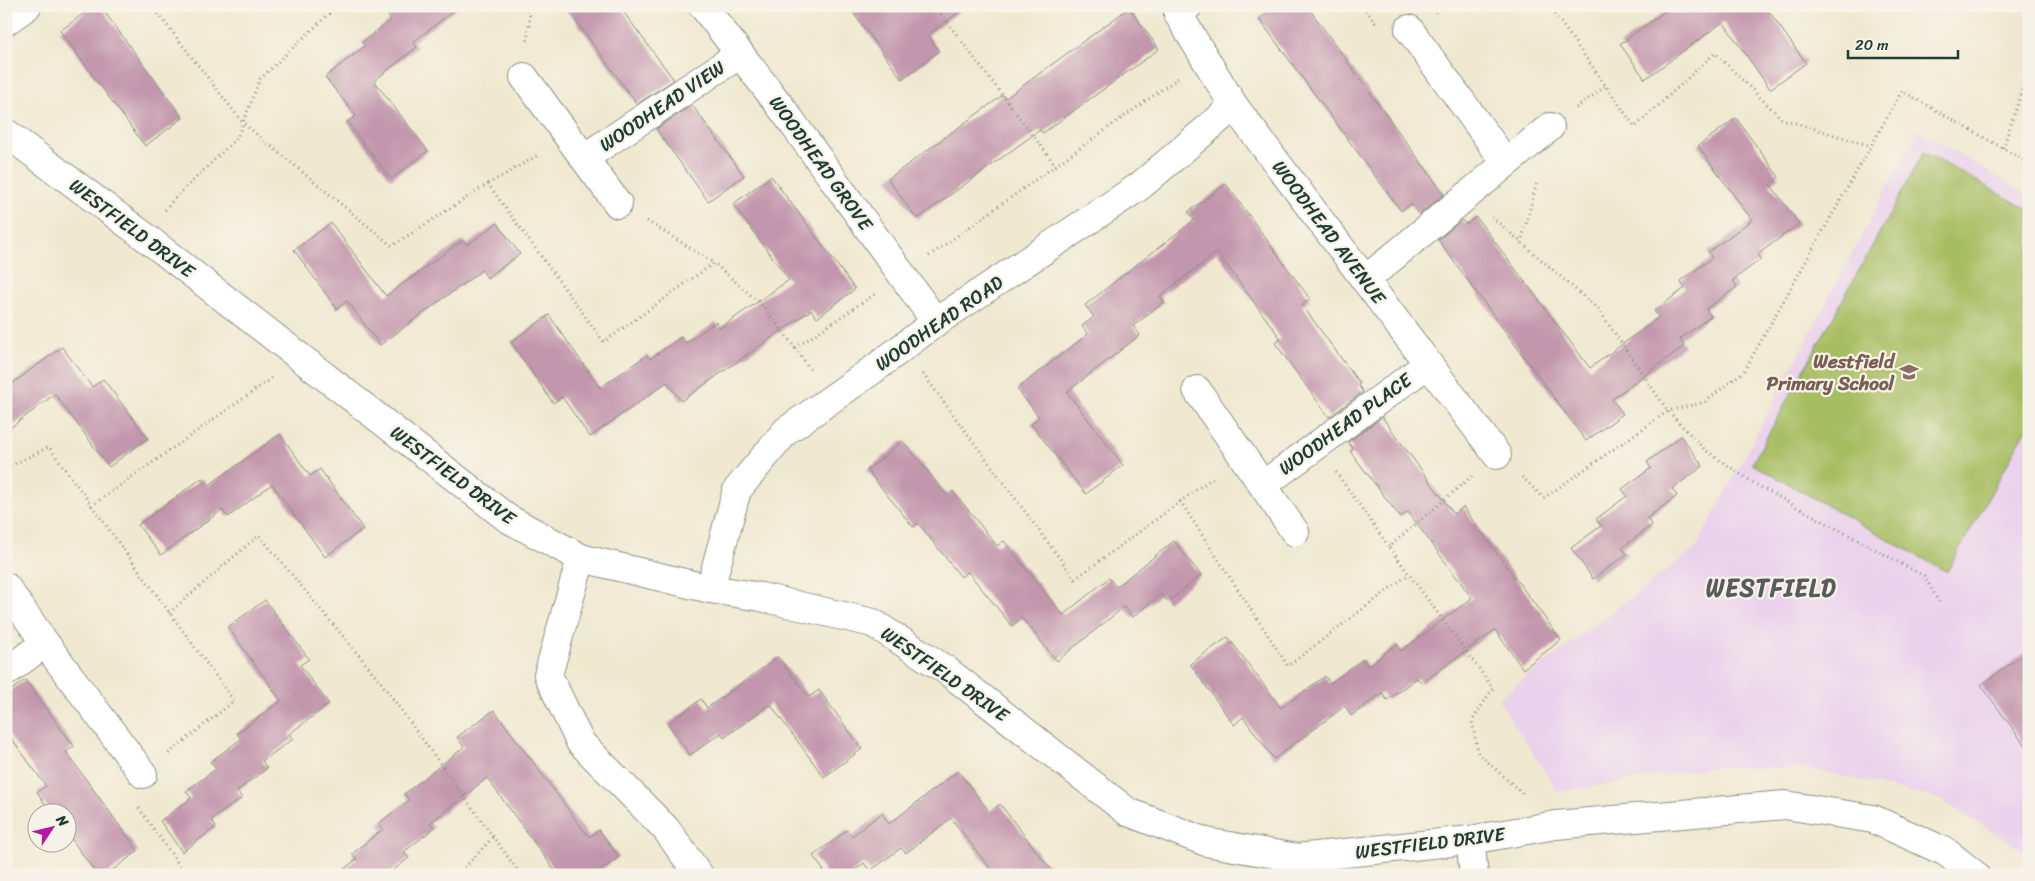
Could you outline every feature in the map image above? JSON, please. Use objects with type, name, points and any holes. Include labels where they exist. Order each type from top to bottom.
[{"type":"street","points":[[6,21],[27,6]]},
{"type":"street","name":"WOODHEAD GROVE","points":[[704,6],[784,111],[936,322]]},
{"type":"street","name":"WOODHEAD AVENUE","points":[[1188,6],[1178,14],[1234,106],[1497,455]]},
{"type":"street","points":[[1409,29],[1506,163]]},
{"type":"street","name":"WOODHEAD VIEW","points":[[576,148],[740,54]]},
{"type":"street","name":"WOODHEAD VIEW","points":[[524,77],[618,204]]},
{"type":"street","name":"WOODHEAD ROAD","points":[[710,589],[737,490],[786,431],[936,322],[1140,186],[1234,106]]},
{"type":"street","points":[[1365,280],[1550,127]]},
{"type":"street","name":"WESTFIELD DRIVE","points":[[6,132],[144,236],[507,518],[581,558],[710,589],[761,596],[873,623],[946,670],[1128,812],[1206,842],[1297,858],[1470,840],[1556,825],[1785,805],[1872,819],[1946,852],[1975,875]]},
{"type":"street","name":"WOODHEAD PLACE","points":[[1263,485],[1428,364]]},
{"type":"street","name":"WOODHEAD PLACE","points":[[1197,390],[1295,532]]},
{"type":"street","points":[[581,558],[548,675],[580,742],[666,829],[699,875]]},
{"type":"street","points":[[6,587],[143,774]]},
{"type":"street","points":[[6,672],[46,643]]},
{"type":"street","points":[[1470,840],[1474,875]]},
{"type":"path","points":[[152,6],[243,123],[392,246],[488,184],[576,148]]},
{"type":"path","points":[[144,236],[173,200],[237,138],[260,79],[337,6]]},
{"type":"path","points":[[524,77],[530,16],[525,6]]},
{"type":"path","points":[[935,6],[1056,166]]},
{"type":"path","points":[[1549,6],[1635,127],[1715,53],[1782,119],[1871,146]]},
{"type":"path","points":[[618,204],[714,262],[764,307],[795,348],[902,276],[1205,58]]},
{"type":"path","points":[[2003,148],[2029,69]]},
{"type":"path","points":[[1389,547],[1497,455],[1544,498],[1668,411],[1705,402],[1744,371],[1902,91],[2029,163]]},
{"type":"path","points":[[488,184],[604,342],[714,262]]},
{"type":"path","points":[[1467,196],[1598,309],[1668,411],[1705,450],[1755,484],[1924,576],[1939,602]]},
{"type":"path","points":[[903,347],[1075,578],[1242,455]]},
{"type":"path","points":[[91,506],[301,358]]},
{"type":"path","points":[[1317,445],[1389,547],[1493,688],[1472,721],[1478,753],[1556,825]]},
{"type":"path","points":[[6,468],[49,447],[234,700],[126,788],[186,875]]},
{"type":"path","points":[[1180,501],[1288,666],[1409,574]]},
{"type":"path","points":[[169,613],[259,535],[380,681],[521,875]]},
{"type":"path","points":[[458,875],[494,836]]},
{"type":"path","points":[[463,870],[466,875]]},
{"type":"shaded area","name":"Westfield Primary School","points":[[1918,130],[2029,196],[2029,854],[1939,799],[1811,769],[1716,767],[1558,792],[1498,699],[1696,548]]},
{"type":"green space","points":[[1924,152],[2029,210],[2029,425],[1947,572],[1752,464]]},
{"type":"building","points":[[94,6],[100,6],[183,118],[145,146],[60,31]]},
{"type":"building","points":[[382,6],[460,6],[413,42],[417,47],[374,81],[428,151],[391,179],[347,122],[356,116],[325,77],[365,46],[362,42],[391,20]]},
{"type":"building","points":[[565,6],[619,6],[674,80],[637,104]]},
{"type":"building","points":[[848,6],[967,6],[928,35],[939,51],[902,79]]},
{"type":"building","points":[[1276,6],[1307,6],[1444,194],[1419,215],[1411,204],[1401,211],[1259,19]]},
{"type":"building","points":[[1672,6],[1765,6],[1806,63],[1770,89],[1723,22],[1645,79],[1620,44]]},
{"type":"building","points":[[1129,8],[1159,49],[1043,133],[1040,130],[917,219],[888,179],[1003,95],[1006,98]]},
{"type":"building","points":[[692,105],[744,176],[708,201],[656,129]]},
{"type":"building","points":[[1736,118],[1779,177],[1770,184],[1799,224],[1758,254],[1761,259],[1733,280],[1737,287],[1706,309],[1711,316],[1680,339],[1684,346],[1612,399],[1623,414],[1586,441],[1438,240],[1462,220],[1466,224],[1476,217],[1590,368],[1659,317],[1654,311],[1685,288],[1680,281],[1712,258],[1708,252],[1752,220],[1698,146]]},
{"type":"building","points":[[771,176],[855,289],[817,318],[811,310],[681,401],[667,382],[590,437],[562,397],[553,403],[511,342],[549,315],[600,388],[647,355],[650,359],[681,337],[686,343],[716,322],[720,328],[789,280],[733,204]]},
{"type":"building","points":[[1226,184],[1310,299],[1302,305],[1360,384],[1358,385],[1363,392],[1329,417],[1275,343],[1281,339],[1217,252],[1160,296],[1164,302],[1133,326],[1140,335],[1067,392],[1123,465],[1086,494],[1031,424],[1039,417],[1017,389],[1088,334],[1082,326],[1094,317],[1085,305],[1194,220],[1188,212]]},
{"type":"building","points":[[331,223],[386,296],[463,240],[467,245],[497,223],[520,254],[487,278],[482,270],[380,345],[347,301],[337,309],[294,250]]},
{"type":"building","points":[[62,347],[92,387],[103,379],[148,438],[109,467],[55,394],[6,431],[6,388]]},
{"type":"building","points":[[1382,417],[1454,514],[1463,507],[1561,640],[1523,669],[1495,630],[1422,683],[1417,678],[1387,700],[1382,693],[1351,716],[1345,706],[1274,759],[1243,717],[1234,725],[1190,664],[1228,637],[1281,708],[1325,676],[1330,683],[1363,659],[1368,666],[1397,644],[1401,651],[1472,598],[1408,512],[1400,517],[1350,451],[1353,449],[1348,442]]},
{"type":"building","points":[[280,434],[310,476],[320,469],[363,529],[325,557],[272,484],[228,517],[222,510],[161,555],[138,525],[202,478],[208,486]]},
{"type":"building","points":[[1681,436],[1703,466],[1672,489],[1677,496],[1647,518],[1652,525],[1622,548],[1627,554],[1593,579],[1571,548],[1601,526],[1596,519],[1627,496],[1622,489],[1651,468],[1647,462]]},
{"type":"building","points":[[903,441],[947,495],[953,491],[997,546],[1004,541],[1063,615],[1109,578],[1116,587],[1174,541],[1201,575],[1168,602],[1161,594],[1133,617],[1124,607],[1057,661],[1022,618],[1012,626],[968,572],[961,577],[918,523],[913,527],[867,470]]},
{"type":"building","points":[[265,600],[309,659],[300,665],[329,704],[289,734],[293,739],[262,761],[267,768],[237,791],[242,798],[211,820],[216,827],[182,852],[160,821],[191,798],[186,791],[216,769],[210,762],[241,739],[237,733],[281,701],[228,627]]},
{"type":"building","points":[[2029,650],[2029,751],[1981,685]]},
{"type":"building","points":[[778,657],[809,697],[819,690],[862,749],[824,777],[770,704],[724,738],[721,733],[690,755],[668,724],[701,699],[707,708]]},
{"type":"building","points":[[25,680],[74,746],[66,752],[138,851],[106,875],[97,875],[78,848],[78,804],[45,804],[37,792],[46,786],[6,731],[6,694]]},
{"type":"building","points":[[494,710],[589,837],[599,830],[619,857],[594,875],[558,875],[487,778],[430,823],[434,828],[404,852],[409,858],[387,875],[336,875],[357,859],[352,854],[383,829],[378,824],[409,800],[404,794],[464,747],[457,737]]},
{"type":"building","points":[[958,771],[990,812],[1000,804],[1055,875],[995,875],[951,818],[906,853],[901,848],[870,871],[864,863],[849,875],[827,875],[813,856],[847,830],[852,836],[882,813],[889,824]]},
{"type":"place","name":"Westfield Primary School","points":[[1909,372]]},
{"type":"district","name":"WESTFIELD","points":[[1771,588]]}]
